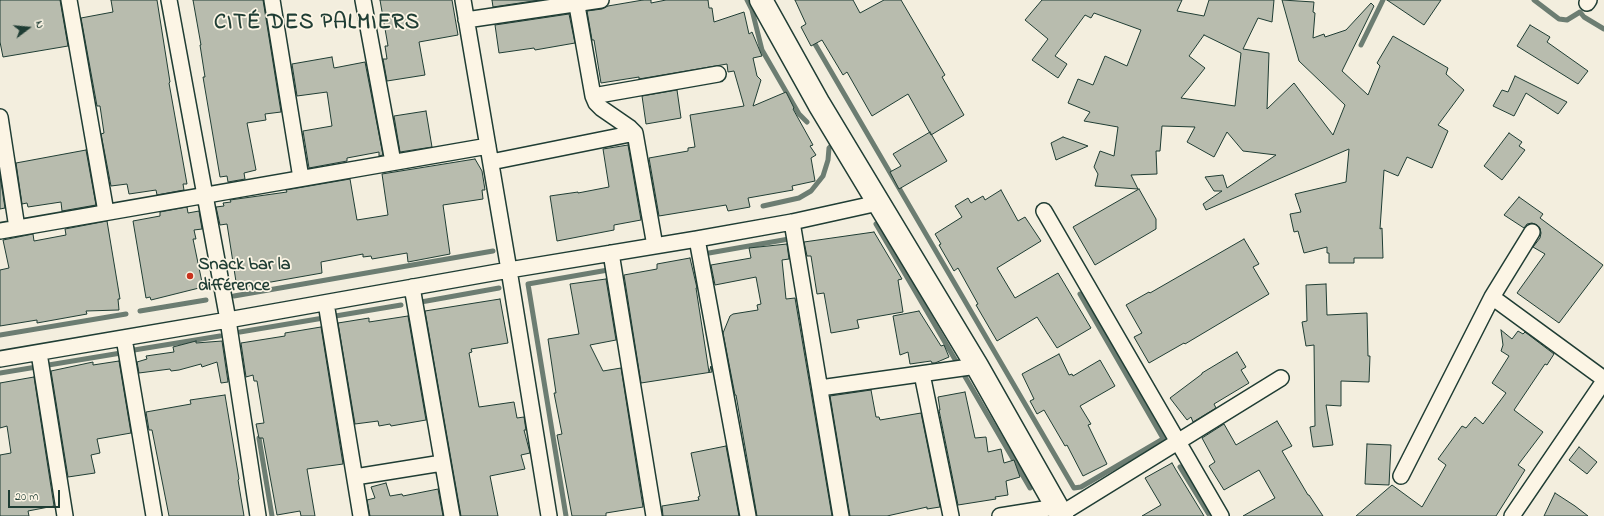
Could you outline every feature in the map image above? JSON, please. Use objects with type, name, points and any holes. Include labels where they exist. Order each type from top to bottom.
[{"type":"main road","points":[[761,0],[819,104],[977,366],[1060,512]]},
{"type":"street","points":[[69,0],[106,212]]},
{"type":"street","points":[[169,0],[228,320],[258,516]]},
{"type":"street","points":[[272,0],[301,178]]},
{"type":"street","points":[[363,0],[393,162]]},
{"type":"street","points":[[463,0],[549,516]]},
{"type":"street","points":[[466,20],[577,2],[601,0]]},
{"type":"street","points":[[577,2],[593,96],[596,103],[635,133],[655,246]]},
{"type":"street","points":[[593,96],[718,74]]},
{"type":"street","points":[[0,117],[17,228]]},
{"type":"street","points":[[491,162],[635,133]]},
{"type":"street","points":[[0,231],[488,146]]},
{"type":"street","points":[[0,359],[509,270],[697,239],[792,222],[878,203]]},
{"type":"street","points":[[1044,211],[1221,516]]},
{"type":"street","points":[[792,222],[841,516]]},
{"type":"street","points":[[1401,476],[1492,297],[1532,232]]},
{"type":"street","points":[[697,239],[748,516]]},
{"type":"street","points":[[610,253],[654,516]]},
{"type":"street","points":[[412,287],[452,516]]},
{"type":"street","points":[[1492,297],[1604,380],[1512,516]]},
{"type":"street","points":[[326,303],[361,516]]},
{"type":"street","points":[[124,338],[154,516]]},
{"type":"street","points":[[39,353],[65,516]]},
{"type":"street","points":[[820,388],[977,366]]},
{"type":"street","points":[[922,374],[951,516]]},
{"type":"street","points":[[1000,516],[1060,512],[1178,442],[1281,378]]},
{"type":"street","points":[[355,478],[442,463]]},
{"type":"building","points":[[0,0],[60,0],[68,46],[3,57],[0,42]]},
{"type":"building","points":[[111,0],[157,0],[169,83],[187,184],[183,184],[184,190],[157,195],[156,190],[129,194],[127,184],[111,186],[101,134],[104,133],[100,106],[97,106],[81,18],[113,12]]},
{"type":"building","points":[[193,0],[263,0],[281,112],[265,114],[266,120],[247,123],[256,170],[244,173],[245,179],[228,182],[227,176],[220,177],[203,77],[205,77],[201,45]]},
{"type":"building","points":[[380,0],[452,0],[458,35],[419,42],[425,75],[387,81],[383,59],[387,59],[385,46],[388,46]]},
{"type":"building","points":[[492,0],[540,0],[493,7]]},
{"type":"building","points":[[643,0],[651,0],[651,3],[666,0],[708,0],[709,8],[712,8],[714,22],[744,12],[749,34],[752,32],[762,56],[753,58],[757,76],[761,80],[753,106],[786,92],[794,108],[793,109],[813,145],[810,146],[816,155],[811,158],[815,181],[792,186],[793,190],[748,198],[750,207],[728,211],[726,205],[659,216],[649,158],[688,151],[688,148],[695,147],[690,115],[744,106],[734,71],[728,72],[727,64],[639,79],[639,77],[601,83],[594,40],[592,40],[587,11]]},
{"type":"building","points":[[795,0],[853,0],[860,13],[884,0],[901,0],[945,75],[942,77],[964,115],[931,135],[908,94],[872,116],[847,72],[843,75],[822,40],[811,46],[801,27],[806,24]]},
{"type":"building","points":[[1042,0],[1182,0],[1177,11],[1204,16],[1209,0],[1274,0],[1272,22],[1258,18],[1243,49],[1269,53],[1267,109],[1294,83],[1333,135],[1345,105],[1299,61],[1282,0],[1314,2],[1313,12],[1315,13],[1313,38],[1324,34],[1325,37],[1346,30],[1371,3],[1374,6],[1342,71],[1368,95],[1380,66],[1377,63],[1393,36],[1448,68],[1446,74],[1464,90],[1438,125],[1448,131],[1432,168],[1407,157],[1398,176],[1384,170],[1380,229],[1382,228],[1383,258],[1354,258],[1354,263],[1329,263],[1329,253],[1327,253],[1327,247],[1304,253],[1298,231],[1294,232],[1290,214],[1301,212],[1295,194],[1346,182],[1349,149],[1206,210],[1203,204],[1222,191],[1214,191],[1205,177],[1223,175],[1227,188],[1276,155],[1243,151],[1227,132],[1214,157],[1187,142],[1195,127],[1162,126],[1160,151],[1156,151],[1157,174],[1131,175],[1138,189],[1095,186],[1098,174],[1094,167],[1100,151],[1114,156],[1118,127],[1084,121],[1090,112],[1068,103],[1078,79],[1093,85],[1105,56],[1127,66],[1141,30],[1094,13],[1091,18],[1085,15],[1055,56],[1067,64],[1058,78],[1032,60],[1048,39],[1025,20]],"holes":[[[1204,35],[1241,53],[1235,106],[1181,98],[1205,68],[1189,56]]]},
{"type":"building","points":[[1387,0],[1441,0],[1424,25]]},
{"type":"building","points":[[569,14],[575,43],[535,50],[534,48],[499,53],[495,25]]},
{"type":"building","points":[[1530,25],[1550,37],[1547,42],[1588,71],[1578,84],[1517,46]]},
{"type":"building","points":[[332,57],[334,68],[365,62],[383,155],[379,156],[379,152],[347,158],[347,161],[309,168],[303,131],[332,126],[327,92],[297,96],[292,64]]},
{"type":"building","points":[[1515,76],[1567,102],[1558,114],[1526,93],[1514,116],[1493,106],[1502,90],[1508,92]]},
{"type":"building","points":[[677,90],[681,118],[646,124],[642,96]]},
{"type":"building","points":[[426,111],[432,147],[400,152],[394,116]]},
{"type":"building","points":[[930,132],[947,161],[899,189],[890,172],[901,166],[893,154]]},
{"type":"building","points":[[1509,133],[1522,142],[1519,146],[1525,150],[1502,180],[1484,166]]},
{"type":"building","points":[[1063,137],[1088,146],[1056,160],[1051,143]]},
{"type":"building","points":[[628,145],[641,220],[614,225],[614,230],[557,241],[550,196],[578,193],[609,187],[603,149]]},
{"type":"building","points":[[86,150],[96,205],[62,211],[61,202],[28,207],[27,203],[22,204],[16,163]]},
{"type":"building","points":[[475,159],[482,171],[485,190],[482,190],[483,199],[443,205],[450,254],[408,262],[407,253],[372,259],[371,256],[363,257],[363,254],[321,262],[322,273],[237,288],[227,224],[220,225],[216,207],[224,206],[223,203],[231,202],[230,200],[287,192],[286,190],[350,179],[357,220],[388,215],[382,174]]},
{"type":"building","points":[[0,176],[5,208],[0,209]]},
{"type":"building","points":[[1139,189],[1156,219],[1156,229],[1095,265],[1073,227]]},
{"type":"building","points":[[1001,190],[1018,221],[1025,217],[1041,241],[997,268],[1015,298],[1058,273],[1091,328],[1057,348],[1037,317],[997,341],[976,305],[978,304],[958,268],[954,271],[939,245],[941,244],[935,234],[962,217],[955,206],[968,198],[971,203],[983,196],[985,200]]},
{"type":"building","points":[[1519,197],[1543,214],[1540,218],[1603,265],[1559,323],[1517,293],[1545,254],[1533,247],[1540,238],[1541,233],[1540,228],[1537,225],[1532,223],[1527,224],[1524,228],[1504,215]]},
{"type":"building","points":[[187,207],[188,213],[199,211],[202,229],[194,230],[196,239],[193,239],[203,287],[151,300],[150,297],[146,298],[133,221],[160,216],[160,212]]},
{"type":"building","points":[[107,221],[120,299],[118,299],[119,310],[86,311],[87,314],[37,323],[37,320],[0,326],[0,270],[9,268],[3,240],[33,234],[34,241],[66,235],[65,229]]},
{"type":"building","points":[[874,232],[902,279],[898,280],[903,312],[857,320],[859,328],[831,333],[824,293],[817,294],[811,256],[807,256],[804,242]]},
{"type":"building","points":[[1244,239],[1259,264],[1253,267],[1269,294],[1185,344],[1184,343],[1149,363],[1134,337],[1142,333],[1126,305],[1149,292],[1150,293]]},
{"type":"building","points":[[787,244],[789,259],[782,260],[786,299],[795,298],[832,516],[757,516],[736,395],[723,333],[730,316],[733,314],[758,310],[757,305],[761,304],[756,277],[715,285],[711,265],[751,258],[749,248]]},
{"type":"building","points":[[690,258],[697,288],[709,372],[711,366],[712,372],[641,383],[624,275],[657,269],[657,264]]},
{"type":"building","points":[[606,279],[616,340],[590,345],[603,371],[621,368],[643,507],[606,513],[606,516],[572,516],[557,435],[562,434],[554,393],[556,393],[548,339],[579,334],[570,284]]},
{"type":"building","points":[[1326,284],[1327,315],[1367,313],[1368,356],[1370,356],[1369,382],[1341,381],[1341,406],[1326,405],[1333,445],[1313,447],[1310,427],[1315,426],[1314,345],[1306,346],[1302,322],[1307,321],[1306,285]]},
{"type":"building","points":[[500,299],[508,343],[471,349],[472,352],[469,353],[479,407],[514,402],[517,418],[524,417],[526,430],[524,430],[530,453],[521,455],[525,469],[490,476],[498,516],[461,516],[425,311]]},
{"type":"building","points":[[919,311],[941,346],[944,345],[949,357],[935,363],[932,363],[931,361],[910,364],[908,352],[900,355],[893,316]]},
{"type":"building","points":[[408,316],[426,420],[391,426],[390,424],[379,426],[378,421],[355,424],[338,323],[369,318],[369,322]]},
{"type":"building","points":[[321,327],[343,464],[307,469],[315,516],[301,516],[300,511],[277,515],[263,438],[259,438],[256,424],[264,423],[257,381],[254,381],[253,375],[246,377],[241,343],[285,336],[285,333]]},
{"type":"building","points":[[1501,330],[1512,339],[1518,331],[1523,334],[1525,332],[1554,354],[1547,365],[1545,364],[1514,410],[1543,432],[1518,465],[1525,470],[1496,516],[1356,516],[1392,485],[1422,507],[1446,465],[1438,459],[1462,426],[1466,428],[1475,417],[1483,424],[1506,393],[1492,383],[1509,356],[1501,351],[1503,345]]},
{"type":"building","points":[[196,341],[196,343],[222,341],[228,382],[221,383],[217,362],[202,367],[201,364],[179,370],[171,371],[170,369],[139,373],[137,362],[147,359],[146,356],[174,352],[173,347]]},
{"type":"building","points":[[1237,352],[1246,367],[1241,370],[1249,383],[1214,404],[1216,408],[1193,422],[1191,417],[1187,420],[1170,398],[1202,373]]},
{"type":"building","points":[[1059,354],[1069,375],[1072,374],[1073,376],[1100,360],[1115,386],[1080,406],[1091,424],[1088,425],[1107,464],[1083,476],[1067,445],[1065,446],[1044,410],[1037,414],[1030,401],[1034,399],[1022,374]]},
{"type":"building","points":[[119,361],[131,433],[97,439],[100,453],[91,455],[95,473],[68,477],[51,371],[93,362],[93,365]]},
{"type":"building","points":[[34,377],[54,506],[28,511],[29,516],[0,516],[0,455],[11,453],[7,426],[0,428],[0,383]]},
{"type":"building","points":[[871,390],[876,417],[879,417],[880,420],[921,413],[940,507],[927,509],[927,507],[887,516],[850,516],[830,396]]},
{"type":"building","points":[[965,392],[975,438],[986,437],[988,452],[1001,449],[1004,463],[1014,460],[1020,477],[1006,481],[1008,495],[995,497],[996,499],[958,505],[939,410],[938,397]]},
{"type":"building","points":[[225,395],[244,516],[169,516],[152,430],[149,430],[146,412],[191,404],[190,400]]},
{"type":"building","points":[[1277,421],[1292,446],[1282,451],[1308,495],[1323,516],[1243,516],[1275,498],[1259,470],[1224,490],[1209,466],[1215,462],[1202,438],[1224,424],[1236,445]]},
{"type":"building","points":[[1367,444],[1391,445],[1389,485],[1365,484]]},
{"type":"building","points":[[726,446],[739,516],[663,516],[662,506],[699,500],[698,497],[700,496],[691,453]]},
{"type":"building","points":[[1579,447],[1597,462],[1587,474],[1569,460]]},
{"type":"building","points":[[1172,463],[1204,516],[1142,516],[1161,505],[1145,478]]},
{"type":"building","points":[[386,483],[390,496],[402,494],[403,496],[438,489],[443,516],[370,516],[367,500],[375,498],[371,487]]},
{"type":"building","points":[[1555,493],[1575,506],[1588,516],[1544,516]]},
{"type":"waterway","points":[[747,0],[752,10],[762,50],[799,114],[807,122]]},
{"type":"waterway","points":[[1361,45],[1383,0]]},
{"type":"waterway","points":[[1534,0],[1559,19],[1567,20],[1580,12],[1584,17],[1604,29]]},
{"type":"waterway","points":[[815,44],[1074,488],[1081,487],[1163,439]]},
{"type":"waterway","points":[[763,206],[799,198],[811,191],[823,176],[828,160],[829,148],[832,145]]},
{"type":"waterway","points":[[876,224],[1030,488]]},
{"type":"waterway","points":[[709,253],[789,239],[790,243]]},
{"type":"waterway","points":[[234,296],[493,251]]},
{"type":"waterway","points":[[566,516],[528,284],[608,270]]},
{"type":"waterway","points":[[421,302],[499,288]]},
{"type":"waterway","points":[[1080,294],[1164,440]]},
{"type":"waterway","points":[[140,311],[206,300]]},
{"type":"waterway","points":[[240,332],[401,305]]},
{"type":"waterway","points":[[0,335],[126,314]]},
{"type":"waterway","points":[[128,351],[220,336]]},
{"type":"waterway","points":[[0,373],[121,353]]},
{"type":"waterway","points":[[259,438],[272,516]]},
{"type":"waterway","points":[[1180,467],[1210,516]]},
{"type":"place","name":"Snack bar la différence","points":[[190,276]]},
{"type":"district","name":"CITÉ DES PALMIERS","points":[[317,24]]}]
